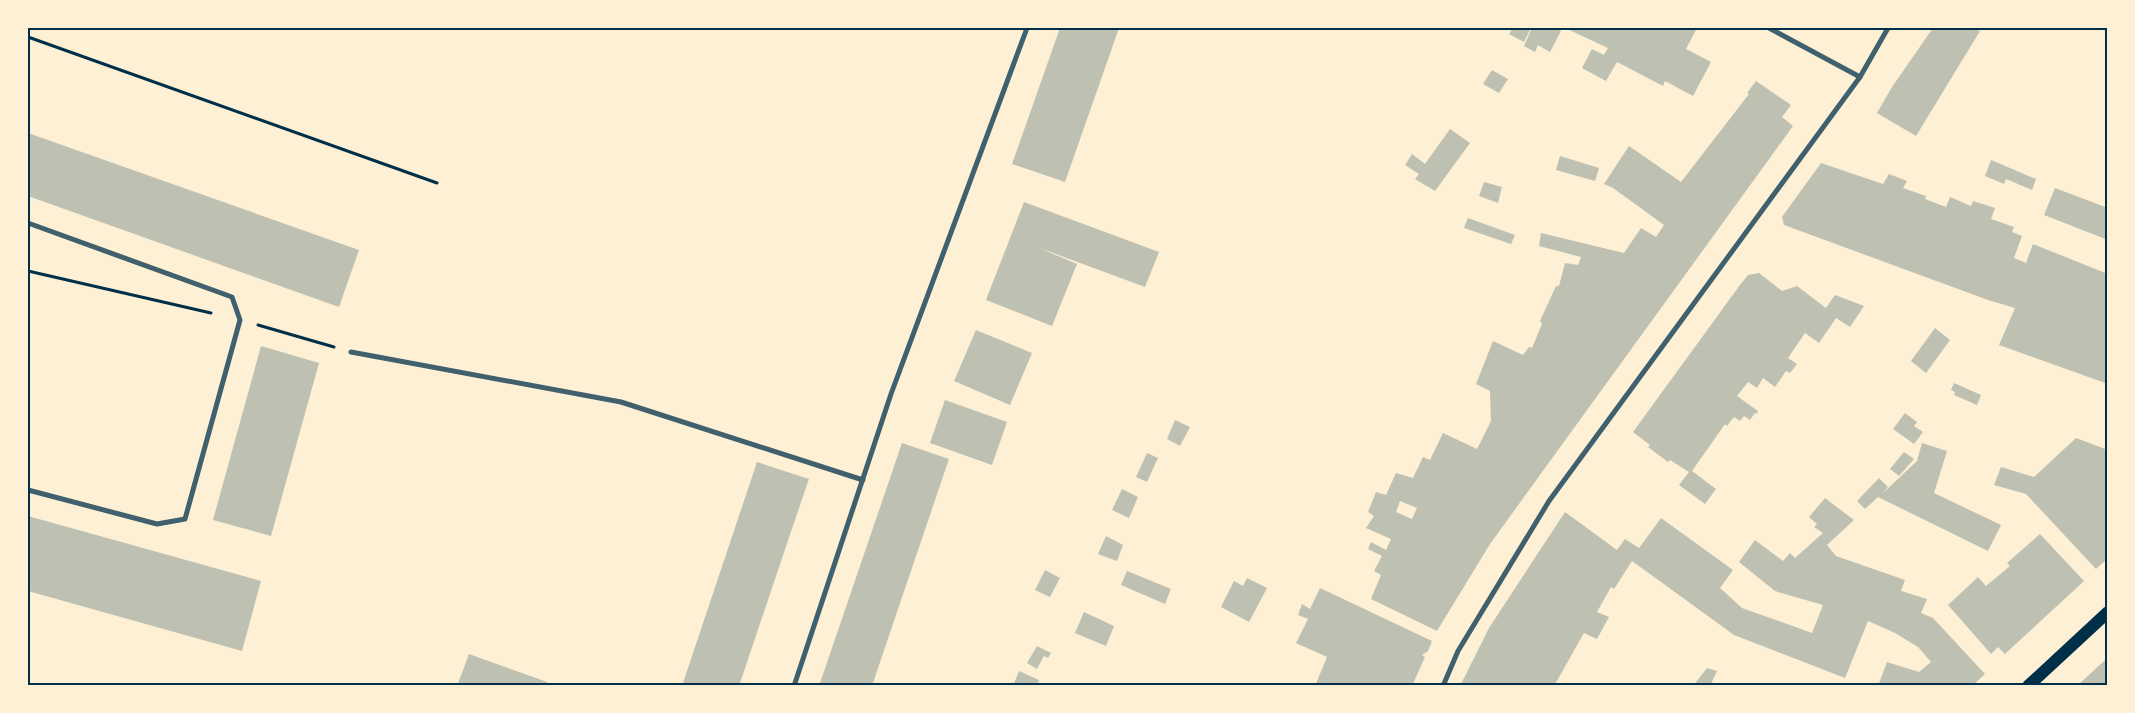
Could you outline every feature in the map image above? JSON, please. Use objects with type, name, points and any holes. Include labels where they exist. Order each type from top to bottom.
[{"type":"main road","points":[[2028,686],[2108,612]]},
{"type":"street","points":[[794,686],[891,394],[1027,28]]},
{"type":"street","points":[[1769,28],[1860,77]]},
{"type":"street","points":[[1443,686],[1458,651],[1549,501],[1860,77],[1888,28]]},
{"type":"street","points":[[28,223],[232,297],[240,320],[184,519],[157,524],[28,490]]},
{"type":"street","points":[[351,352],[621,402],[863,480]]},
{"type":"path","points":[[28,37],[437,183]]},
{"type":"path","points":[[28,271],[240,320],[351,352]]},
{"type":"building","points":[[1060,28],[1119,28],[1065,182],[1012,164]]},
{"type":"building","points":[[1513,28],[1531,28],[1524,42],[1509,34]]},
{"type":"building","points":[[1532,28],[1554,28],[1561,31],[1550,52],[1538,45],[1535,52],[1524,46]]},
{"type":"building","points":[[1565,28],[1692,28],[1696,30],[1686,49],[1711,62],[1693,96],[1665,81],[1663,86],[1617,62],[1606,81],[1582,68],[1592,49],[1604,55],[1608,48]]},
{"type":"building","points":[[1933,28],[1971,28],[1980,31],[1916,136],[1877,113],[1892,87]]},
{"type":"building","points":[[1492,70],[1508,79],[1499,93],[1483,84]]},
{"type":"building","points":[[1756,81],[1791,105],[1782,117],[1793,126],[1490,544],[1437,631],[1371,599],[1381,575],[1374,571],[1382,556],[1368,549],[1371,542],[1386,550],[1391,539],[1366,528],[1374,516],[1368,512],[1376,492],[1386,495],[1396,473],[1413,478],[1423,457],[1430,460],[1443,433],[1477,449],[1491,421],[1490,391],[1476,384],[1493,341],[1523,355],[1529,347],[1532,348],[1542,324],[1540,321],[1556,286],[1559,286],[1565,263],[1578,265],[1581,257],[1539,246],[1541,233],[1624,253],[1641,228],[1656,237],[1664,225],[1613,188],[1604,184],[1629,146],[1681,182],[1749,94],[1747,93]],"holes":[[[1400,501],[1417,508],[1412,519],[1396,512]]]},
{"type":"building","points":[[1450,129],[1470,143],[1435,191],[1415,179],[1419,174],[1405,165],[1412,154],[1425,164]]},
{"type":"building","points":[[28,133],[359,250],[339,307],[28,196]]},
{"type":"building","points":[[1560,156],[1599,168],[1595,181],[1556,170]]},
{"type":"building","points":[[1991,160],[2036,179],[2032,190],[2006,179],[2004,184],[1985,176]]},
{"type":"building","points":[[1821,163],[1883,184],[1889,174],[1907,181],[1903,188],[1926,196],[1925,199],[1946,207],[1950,197],[1971,206],[1973,201],[1995,208],[1991,219],[2014,227],[2012,232],[2022,236],[2014,258],[2026,263],[2033,244],[2108,274],[2108,384],[1999,345],[2015,308],[1988,300],[1784,225],[1782,217]]},
{"type":"building","points":[[1484,182],[1502,187],[1498,203],[1479,196]]},
{"type":"building","points":[[2055,188],[2108,208],[2108,240],[2044,215]]},
{"type":"building","points":[[1024,202],[1159,252],[1145,287],[1037,247],[1077,264],[1052,326],[986,300]]},
{"type":"building","points":[[1468,218],[1515,235],[1511,244],[1464,228]]},
{"type":"building","points":[[1759,273],[1782,291],[1797,286],[1826,308],[1835,295],[1864,306],[1850,327],[1836,318],[1819,343],[1805,333],[1788,358],[1797,364],[1790,373],[1786,371],[1775,387],[1763,378],[1757,388],[1748,382],[1737,396],[1758,411],[1757,414],[1755,413],[1750,420],[1744,416],[1740,421],[1734,417],[1727,426],[1725,424],[1692,471],[1716,489],[1705,504],[1679,485],[1689,472],[1670,460],[1668,462],[1648,447],[1650,445],[1633,432],[1740,285],[1748,275]]},
{"type":"building","points":[[1935,328],[1950,340],[1926,373],[1911,361]]},
{"type":"building","points":[[976,330],[1032,353],[1010,405],[954,381]]},
{"type":"building","points":[[261,346],[319,363],[271,536],[213,520]]},
{"type":"building","points":[[1954,383],[1981,395],[1977,405],[1954,395],[1955,392],[1951,390]]},
{"type":"building","points":[[945,400],[1007,422],[992,465],[930,443]]},
{"type":"building","points":[[1905,413],[1917,422],[1914,426],[1923,432],[1914,444],[1893,429]]},
{"type":"building","points":[[1175,420],[1190,427],[1180,446],[1167,439]]},
{"type":"building","points":[[2076,438],[2108,450],[2108,558],[2096,569],[2026,494],[1994,485],[2001,467],[2034,477]]},
{"type":"building","points":[[902,443],[949,459],[872,686],[819,686]]},
{"type":"building","points":[[1922,443],[1947,451],[1934,493],[2001,525],[1988,551],[1878,497],[1865,509],[1857,501],[1879,478],[1888,487],[1882,494],[1917,461]]},
{"type":"building","points":[[1904,452],[1914,459],[1899,476],[1890,469]]},
{"type":"building","points":[[1147,453],[1158,458],[1147,482],[1136,477]]},
{"type":"building","points":[[757,462],[809,479],[739,686],[682,686]]},
{"type":"building","points":[[1122,489],[1138,497],[1129,518],[1112,510]]},
{"type":"building","points":[[1825,498],[1854,520],[1827,545],[1836,556],[1905,580],[1901,591],[1927,599],[1921,613],[1933,618],[1985,674],[1972,686],[1878,686],[1887,662],[1919,672],[1931,662],[1918,647],[1895,633],[1868,621],[1845,678],[1734,635],[1632,561],[1614,589],[1611,587],[1597,612],[1609,617],[1597,639],[1584,633],[1554,686],[1460,686],[1489,628],[1565,512],[1617,550],[1625,539],[1639,548],[1661,518],[1733,570],[1720,588],[1742,608],[1812,633],[1823,605],[1775,591],[1739,562],[1755,540],[1783,561],[1790,553],[1795,558],[1823,533],[1814,527],[1817,524],[1809,517]]},
{"type":"building","points":[[28,516],[261,581],[242,651],[28,591]]},
{"type":"building","points":[[2040,534],[2084,581],[2005,654],[1998,647],[1991,654],[1948,605],[1978,577],[1986,586],[2010,566],[2007,563]]},
{"type":"building","points":[[1106,536],[1123,545],[1117,561],[1098,554]]},
{"type":"building","points":[[1045,570],[1060,578],[1050,597],[1035,590]]},
{"type":"building","points":[[1127,571],[1171,589],[1165,604],[1121,585]]},
{"type":"building","points":[[1247,578],[1267,588],[1249,622],[1221,607],[1234,581],[1243,586]]},
{"type":"building","points":[[1320,588],[1432,641],[1428,651],[1422,655],[1425,657],[1412,686],[1315,686],[1327,657],[1296,643],[1308,619],[1298,615],[1302,604],[1310,609]]},
{"type":"building","points":[[1084,612],[1114,626],[1106,646],[1075,633]]},
{"type":"building","points":[[1037,646],[1051,653],[1048,658],[1044,656],[1037,669],[1027,663]]},
{"type":"building","points":[[469,654],[547,682],[546,686],[457,686]]},
{"type":"building","points":[[2108,658],[2108,686],[2077,686],[2104,661]]},
{"type":"building","points":[[1707,668],[1717,671],[1710,686],[1693,686]]},
{"type":"building","points":[[1019,671],[1039,680],[1037,686],[1013,686]]}]
